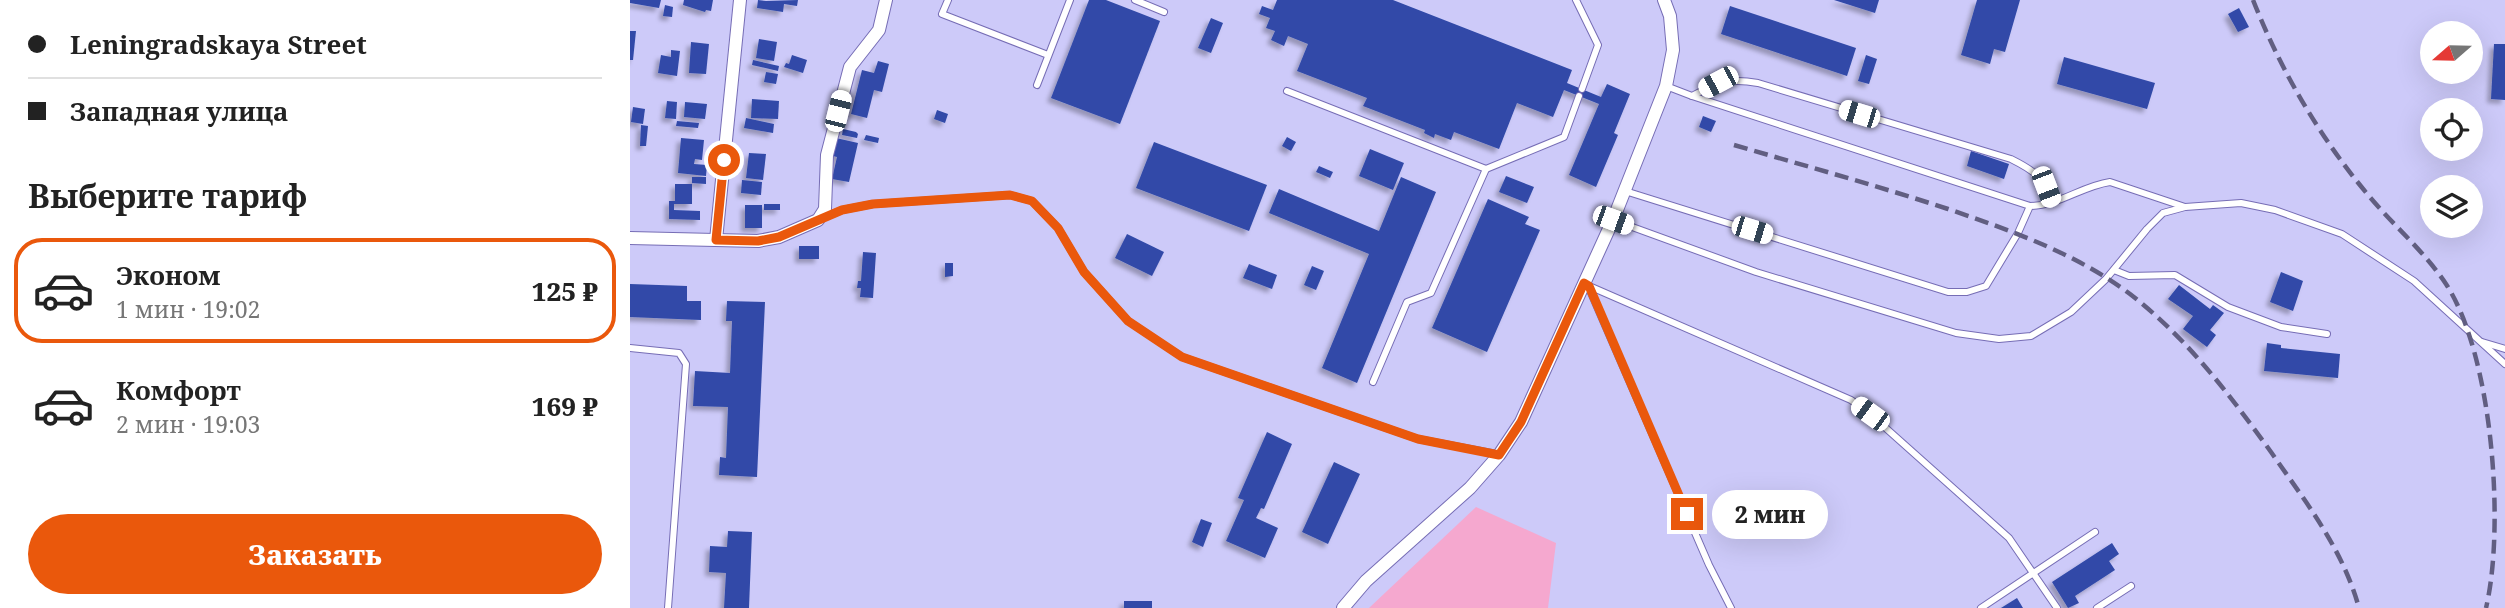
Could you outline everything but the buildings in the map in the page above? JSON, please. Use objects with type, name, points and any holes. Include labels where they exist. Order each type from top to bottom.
[{"type":"street","points":[[716,240],[740,0]]},
{"type":"street","points":[[630,238],[758,241],[779,237],[817,220],[825,209],[827,155],[849,67],[878,30],[886,0]]},
{"type":"street","points":[[1343,608],[1366,581],[1470,488],[1499,455],[1521,422],[1586,285],[1666,86],[1673,50],[1670,16],[1664,0]]},
{"type":"lane","points":[[948,0],[942,14],[1048,55]]},
{"type":"lane","points":[[1037,85],[1070,0]]},
{"type":"lane","points":[[1135,0],[1164,12]]},
{"type":"lane","points":[[1287,91],[1486,169],[1564,137],[1598,45],[1576,0]]},
{"type":"lane","points":[[1692,96],[1718,82],[1737,79],[1785,91],[2011,159],[2034,170],[2046,187],[2052,203]]},
{"type":"lane","points":[[1666,86],[2030,206],[2044,206],[2098,184],[2110,182],[2185,207]]},
{"type":"lane","points":[[1373,382],[1407,302],[1431,293],[1486,169]]},
{"type":"lane","points":[[1625,191],[1948,292],[1967,292],[1986,286],[2018,233],[2030,206]]},
{"type":"lane","points":[[817,220],[842,210],[873,204],[1010,195],[1032,201],[1058,228],[1084,272],[1128,321],[1182,357],[1418,439],[1499,455]]},
{"type":"lane","points":[[1613,220],[1756,272],[1956,333],[1999,339],[2031,336],[2071,312],[2114,270],[2163,213],[2185,207],[2241,203],[2275,210],[2342,234],[2414,281],[2505,364]]},
{"type":"lane","points":[[2114,270],[2129,276],[2175,275],[2228,307],[2281,327],[2327,334]]},
{"type":"lane","points":[[1586,285],[1851,400],[2009,538],[2057,608]]},
{"type":"lane","points":[[1586,285],[1703,552],[1731,608]]},
{"type":"lane","points":[[2480,342],[2505,349]]},
{"type":"lane","points":[[630,348],[679,353],[686,364],[668,608]]},
{"type":"lane","points":[[1981,608],[2095,532]]},
{"type":"lane","points":[[2097,608],[2131,586]]},
{"type":"shaded area","points":[[1476,507],[1556,543],[1548,608],[1369,608]]},
{"type":"railway","points":[[2253,0],[2289,78],[2318,127],[2369,196],[2437,272],[2462,315],[2475,354],[2491,443],[2494,534],[2492,574],[2486,608]]},
{"type":"railway","points":[[1734,145],[1895,192],[1996,226],[2065,255],[2130,294],[2189,348],[2255,430],[2310,507],[2333,546],[2359,608]]},
{"type":"route","points":[[724,160],[716,240],[758,241],[779,237],[842,210],[873,204],[1010,195],[1032,201],[1058,228],[1084,272],[1128,321],[1182,357],[1418,439],[1499,455],[1521,422],[1584,283],[1589,286],[1687,514]]}]
